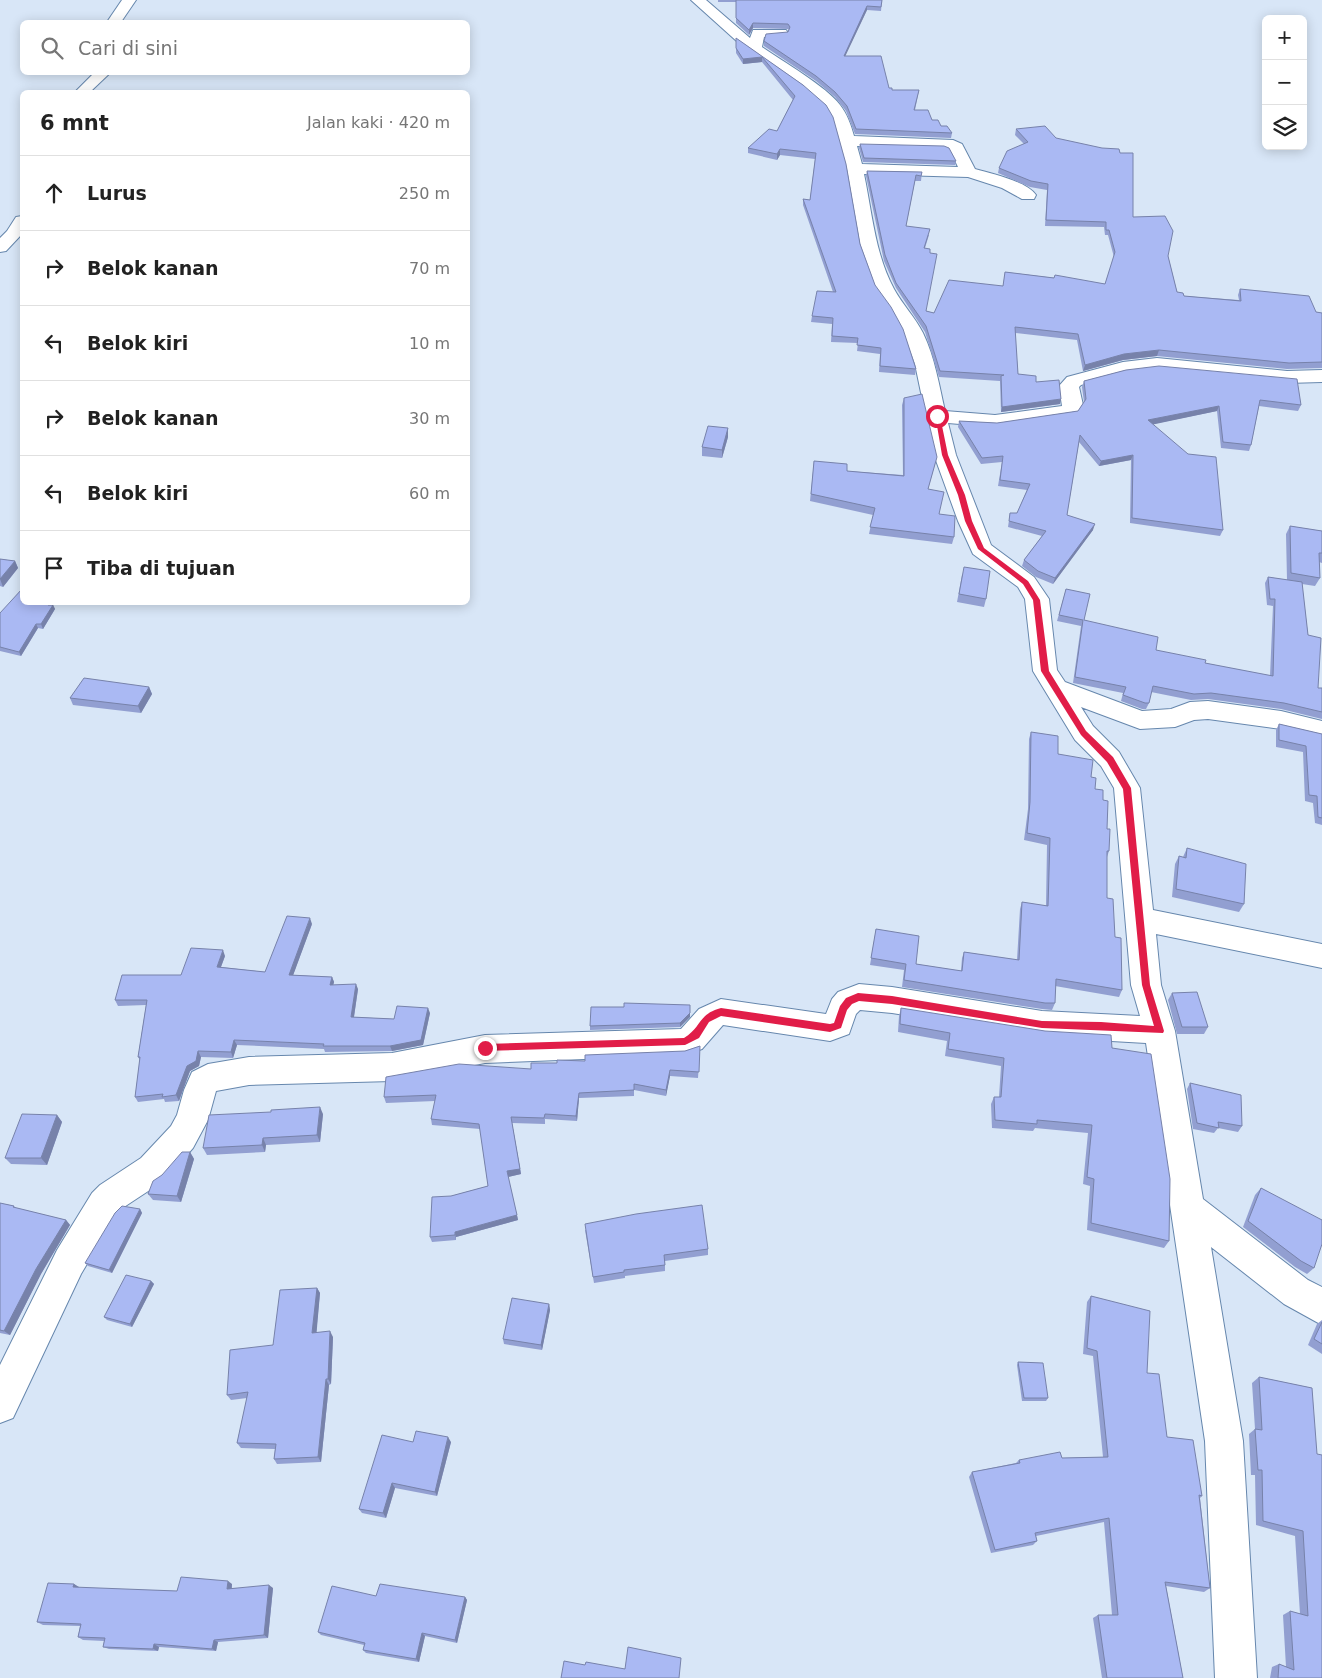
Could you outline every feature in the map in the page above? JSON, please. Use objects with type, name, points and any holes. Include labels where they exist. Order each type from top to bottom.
[{"type":"street","points":[[115,20],[129,0]]},
{"type":"street","points":[[698,0],[716,18],[809,86],[833,106],[842,122],[854,169],[870,249],[885,290],[901,311],[914,334],[925,364],[945,455],[962,495],[969,521],[981,549],[1026,582],[1036,600],[1045,671],[1084,733],[1110,760],[1127,788],[1146,985],[1160,1031],[1224,1441],[1236,1678]]},
{"type":"street","points":[[755,48],[758,33],[782,33]]},
{"type":"street","points":[[84,90],[101,75]]},
{"type":"street","points":[[846,141],[947,143],[956,147],[969,172]]},
{"type":"street","points":[[854,169],[969,172],[1008,184],[1028,195]]},
{"type":"street","points":[[0,246],[14,234],[20,224]]},
{"type":"street","points":[[937,416],[995,421],[1069,411],[1073,405],[1069,386],[1074,381],[1123,368],[1157,364],[1287,377],[1322,376]]},
{"type":"street","points":[[1056,688],[1140,720],[1175,718],[1190,712],[1208,710],[1281,720],[1322,730]]},
{"type":"street","points":[[1140,919],[1322,956]]},
{"type":"street","points":[[0,1405],[69,1262],[90,1224],[108,1200],[153,1169],[182,1137],[192,1120],[203,1082],[208,1078],[250,1071],[392,1066],[485,1048],[685,1042],[696,1035],[706,1019],[713,1014],[721,1012],[830,1028],[838,1025],[843,1008],[849,1001],[858,997],[892,1000],[1042,1024],[1160,1031]]},
{"type":"street","points":[[1187,1207],[1296,1292],[1322,1307]]},
{"type":"building","points":[[736,0],[882,0],[881,7],[867,6],[844,56],[881,56],[889,88],[892,88],[892,90],[919,90],[914,110],[928,110],[932,120],[938,120],[941,126],[947,126],[952,133],[856,129],[847,106],[835,92],[816,76],[764,41],[766,34],[788,32],[790,27],[788,24],[753,23],[749,30],[736,18]]},
{"type":"building","points":[[736,38],[803,85],[826,105],[833,117],[846,164],[860,244],[875,285],[891,307],[903,329],[916,369],[880,366],[881,348],[857,345],[858,338],[832,336],[833,318],[812,316],[817,291],[836,292],[803,199],[810,200],[816,153],[780,149],[777,154],[748,148],[769,129],[777,131],[795,96],[762,57],[743,59],[736,48]]},
{"type":"building","points":[[1045,126],[1056,138],[1102,148],[1119,149],[1120,153],[1133,153],[1133,217],[1165,216],[1173,231],[1168,256],[1177,292],[1183,293],[1184,296],[1241,301],[1240,289],[1309,296],[1316,312],[1322,313],[1322,362],[1289,363],[1159,350],[1124,354],[1085,365],[1078,334],[1015,327],[1018,374],[1036,376],[1036,382],[1059,380],[1061,399],[1002,407],[1001,376],[1004,375],[940,371],[926,326],[896,283],[885,255],[867,171],[922,172],[921,176],[916,175],[906,226],[930,229],[924,248],[930,249],[930,253],[937,254],[926,311],[934,313],[949,280],[1003,286],[1005,272],[1054,278],[1055,275],[1105,284],[1115,252],[1109,230],[1106,230],[1106,222],[1046,220],[1048,184],[1031,181],[999,168],[1007,151],[1028,142],[1016,129]]},
{"type":"building","points":[[860,144],[944,146],[949,148],[956,161],[864,158]]},
{"type":"building","points":[[1159,366],[1297,379],[1301,405],[1260,400],[1251,445],[1223,442],[1219,406],[1148,420],[1188,454],[1216,457],[1223,530],[1132,518],[1133,455],[1101,461],[1080,435],[1067,515],[1095,524],[1055,578],[1038,571],[1024,560],[1046,531],[1009,521],[1010,513],[1017,513],[1030,484],[1000,480],[1003,456],[982,458],[959,421],[997,423],[1078,411],[1086,399],[1084,381],[1126,370]]},
{"type":"building","points":[[922,394],[937,457],[928,489],[944,492],[939,514],[955,516],[954,537],[870,527],[875,508],[811,494],[814,461],[847,464],[847,471],[904,476],[904,398]]},
{"type":"building","points":[[708,426],[728,428],[722,450],[702,447]]},
{"type":"building","points":[[1290,526],[1322,531],[1322,553],[1319,553],[1320,578],[1291,573]]},
{"type":"building","points":[[0,559],[15,561],[0,579]]},
{"type":"building","points":[[964,567],[990,571],[986,599],[959,594]]},
{"type":"building","points":[[1268,577],[1302,582],[1308,635],[1321,638],[1318,688],[1322,688],[1322,712],[1284,703],[1211,693],[1194,694],[1153,686],[1149,703],[1145,703],[1123,695],[1126,687],[1075,677],[1083,620],[1059,615],[1066,589],[1090,594],[1084,620],[1158,637],[1156,650],[1206,660],[1205,663],[1273,676],[1275,599],[1270,599]]},
{"type":"building","points":[[20,591],[20,605],[53,605],[41,624],[36,624],[19,652],[0,647],[0,613]]},
{"type":"building","points":[[84,678],[149,687],[138,706],[70,698]]},
{"type":"building","points":[[1279,724],[1322,734],[1322,818],[1318,817],[1317,796],[1309,795],[1306,746],[1279,740]]},
{"type":"building","points":[[1031,732],[1058,736],[1058,754],[1093,760],[1091,777],[1096,778],[1095,789],[1103,790],[1103,800],[1108,801],[1107,829],[1110,829],[1109,851],[1107,851],[1107,898],[1113,899],[1115,937],[1121,938],[1122,990],[1056,979],[1055,1003],[1045,1003],[904,980],[906,964],[871,958],[876,929],[919,936],[916,964],[962,971],[964,952],[1019,960],[1022,902],[1048,906],[1050,838],[1027,833],[1030,802]]},
{"type":"building","points":[[1187,848],[1246,864],[1244,904],[1176,889],[1179,856],[1186,858]]},
{"type":"building","points":[[287,916],[310,918],[289,975],[332,977],[330,985],[356,984],[351,1017],[394,1019],[397,1006],[428,1008],[421,1040],[390,1046],[323,1046],[324,1044],[234,1040],[231,1052],[198,1051],[196,1061],[187,1066],[176,1095],[162,1097],[163,1094],[135,1097],[140,1057],[138,1057],[147,1000],[115,1000],[122,975],[181,975],[191,948],[223,950],[217,967],[265,972]]},
{"type":"building","points":[[1197,992],[1208,1027],[1182,1027],[1172,993]]},
{"type":"building","points":[[624,1003],[690,1005],[690,1013],[680,1023],[590,1026],[591,1007],[624,1007]]},
{"type":"building","points":[[901,1008],[1045,1031],[1111,1035],[1112,1048],[1151,1054],[1170,1179],[1169,1241],[1091,1223],[1094,1179],[1087,1177],[1092,1125],[1037,1120],[1037,1124],[995,1120],[994,1097],[1001,1097],[1004,1058],[948,1049],[950,1033],[900,1024]]},
{"type":"building","points":[[700,1046],[699,1072],[670,1070],[666,1090],[634,1084],[634,1090],[579,1093],[576,1116],[545,1114],[544,1118],[511,1117],[520,1169],[507,1171],[517,1215],[455,1232],[455,1235],[430,1237],[432,1197],[451,1196],[488,1186],[479,1124],[431,1119],[436,1095],[384,1097],[386,1077],[459,1064],[531,1069],[531,1063],[557,1063],[557,1060],[585,1061],[585,1055],[685,1051]]},
{"type":"building","points":[[1190,1083],[1241,1095],[1242,1126],[1218,1122],[1219,1128],[1197,1123]]},
{"type":"building","points":[[320,1107],[317,1135],[263,1138],[262,1145],[203,1148],[209,1115]]},
{"type":"building","points":[[22,1114],[57,1115],[41,1158],[5,1158]]},
{"type":"building","points":[[182,1152],[190,1152],[177,1196],[148,1194],[153,1181],[162,1175]]},
{"type":"building","points":[[1261,1188],[1322,1220],[1322,1244],[1314,1268],[1301,1261],[1248,1221]]},
{"type":"building","points":[[0,1203],[66,1220],[36,1269],[4,1331],[0,1330]]},
{"type":"building","points":[[702,1205],[708,1249],[664,1255],[665,1265],[624,1270],[624,1272],[593,1277],[585,1224],[636,1214]]},
{"type":"building","points":[[122,1206],[140,1209],[109,1270],[85,1263],[115,1213]]},
{"type":"building","points":[[126,1275],[151,1281],[130,1324],[104,1317]]},
{"type":"building","points":[[317,1288],[312,1333],[330,1331],[328,1379],[326,1379],[318,1457],[274,1459],[276,1444],[237,1443],[248,1392],[227,1395],[230,1350],[273,1345],[280,1290]]},
{"type":"building","points":[[1091,1296],[1150,1311],[1147,1373],[1159,1374],[1167,1437],[1193,1440],[1202,1496],[1199,1495],[1210,1588],[1165,1582],[1183,1678],[1107,1678],[1098,1615],[1118,1615],[1109,1518],[1035,1533],[1037,1541],[995,1550],[972,1472],[1020,1463],[1019,1460],[1060,1452],[1062,1458],[1108,1457],[1097,1351],[1087,1348]]},
{"type":"building","points":[[512,1298],[549,1304],[541,1345],[503,1339]]},
{"type":"building","points":[[1322,1322],[1322,1344],[1314,1339]]},
{"type":"building","points":[[1018,1362],[1043,1363],[1048,1398],[1024,1398]]},
{"type":"building","points":[[1259,1377],[1312,1388],[1317,1454],[1322,1455],[1322,1678],[1278,1678],[1279,1664],[1294,1670],[1290,1611],[1308,1616],[1303,1531],[1263,1521],[1262,1470],[1258,1470],[1255,1429],[1262,1430]]},
{"type":"building","points":[[416,1431],[448,1437],[435,1492],[392,1483],[383,1513],[359,1509],[382,1435],[413,1442]]},
{"type":"building","points":[[181,1577],[228,1581],[227,1589],[269,1585],[264,1635],[214,1640],[212,1649],[154,1644],[153,1649],[103,1647],[105,1638],[78,1637],[81,1624],[37,1622],[48,1583],[74,1584],[73,1587],[177,1591]]},
{"type":"building","points":[[380,1584],[465,1597],[455,1640],[422,1633],[416,1659],[363,1650],[365,1643],[318,1632],[332,1586],[376,1596]]},
{"type":"building","points":[[628,1647],[681,1658],[679,1678],[561,1678],[564,1661],[585,1665],[586,1662],[625,1669]]},
{"type":"route","points":[[485,1048],[574,1047],[685,1042],[696,1035],[706,1019],[713,1014],[721,1012],[830,1028],[838,1025],[843,1008],[849,1001],[858,997],[892,1000],[995,1018],[1042,1024],[1160,1031],[1146,985],[1127,788],[1110,760],[1084,733],[1045,671],[1041,650],[1040,618],[1036,600],[1026,582],[981,549],[969,521],[962,495],[945,455],[937,416]]}]
